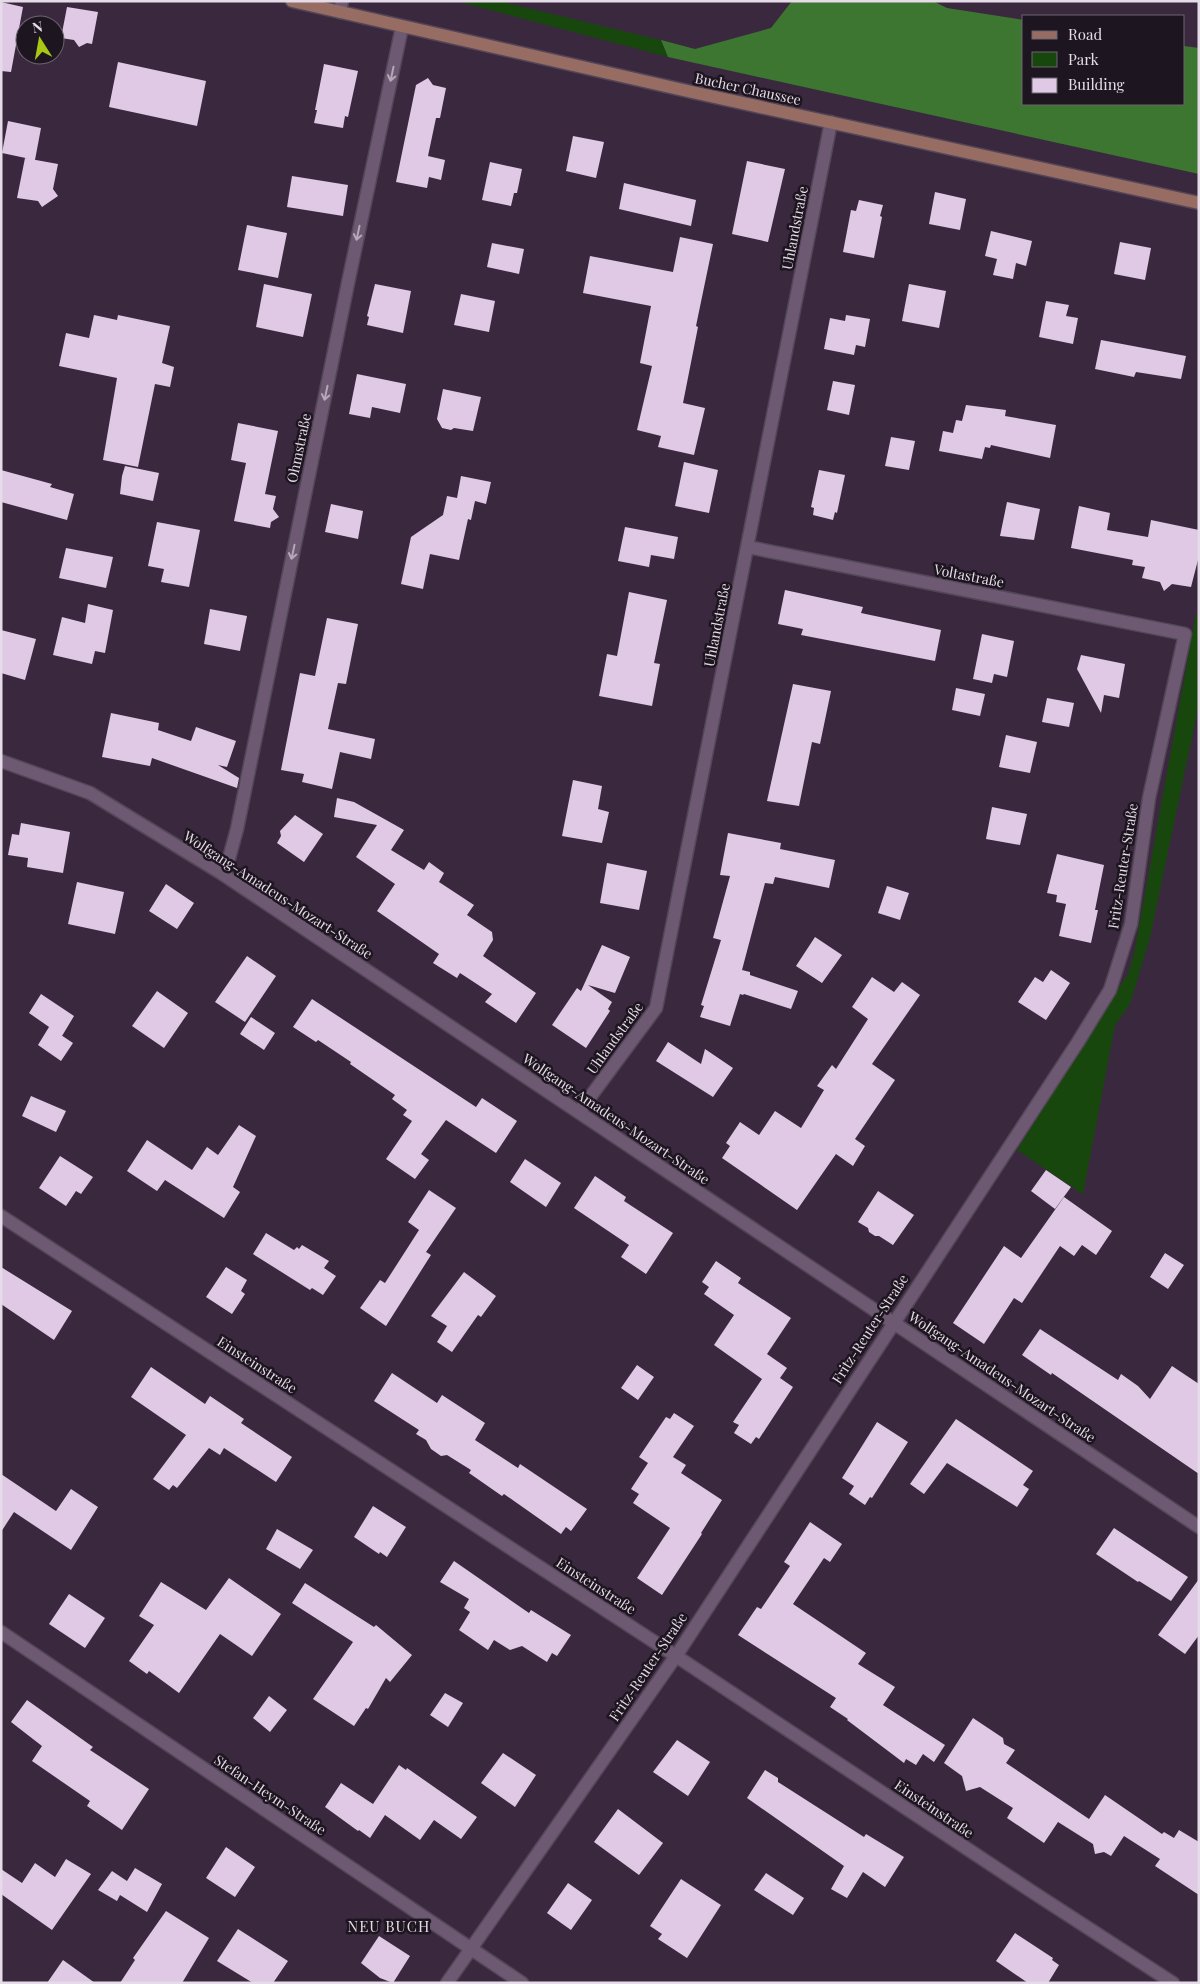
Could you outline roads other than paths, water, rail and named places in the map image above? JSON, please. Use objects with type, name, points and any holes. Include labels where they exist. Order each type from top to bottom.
[{"type":"main road","name":"Bucher Chaussee","points":[[292,1],[341,7],[402,27],[1199,203]]},
{"type":"street","name":"Ohmstraße","points":[[221,873],[228,862],[237,829],[402,27]]},
{"type":"street","name":"Uhlandstraße","points":[[579,1112],[656,1008],[831,122]]},
{"type":"street","name":"Voltastraße","points":[[748,547],[1185,634]]},
{"type":"street","name":"Fritz-Reuter-Straße","points":[[447,1983],[676,1656],[1078,1042],[1110,990],[1131,924],[1149,798],[1185,634]]},
{"type":"street","name":"Wolfgang-Amadeus-Mozart-Straße","points":[[1,761],[90,793],[221,873],[1199,1527]]},
{"type":"street","name":"Einsteinstraße","points":[[1,1216],[676,1656],[1031,1892],[1173,1983]]},
{"type":"street","name":"Stefan-Heym-Straße","points":[[1,1632],[522,1983]]},
{"type":"district","name":"NEU BUCH","points":[[389,1927]]}]
